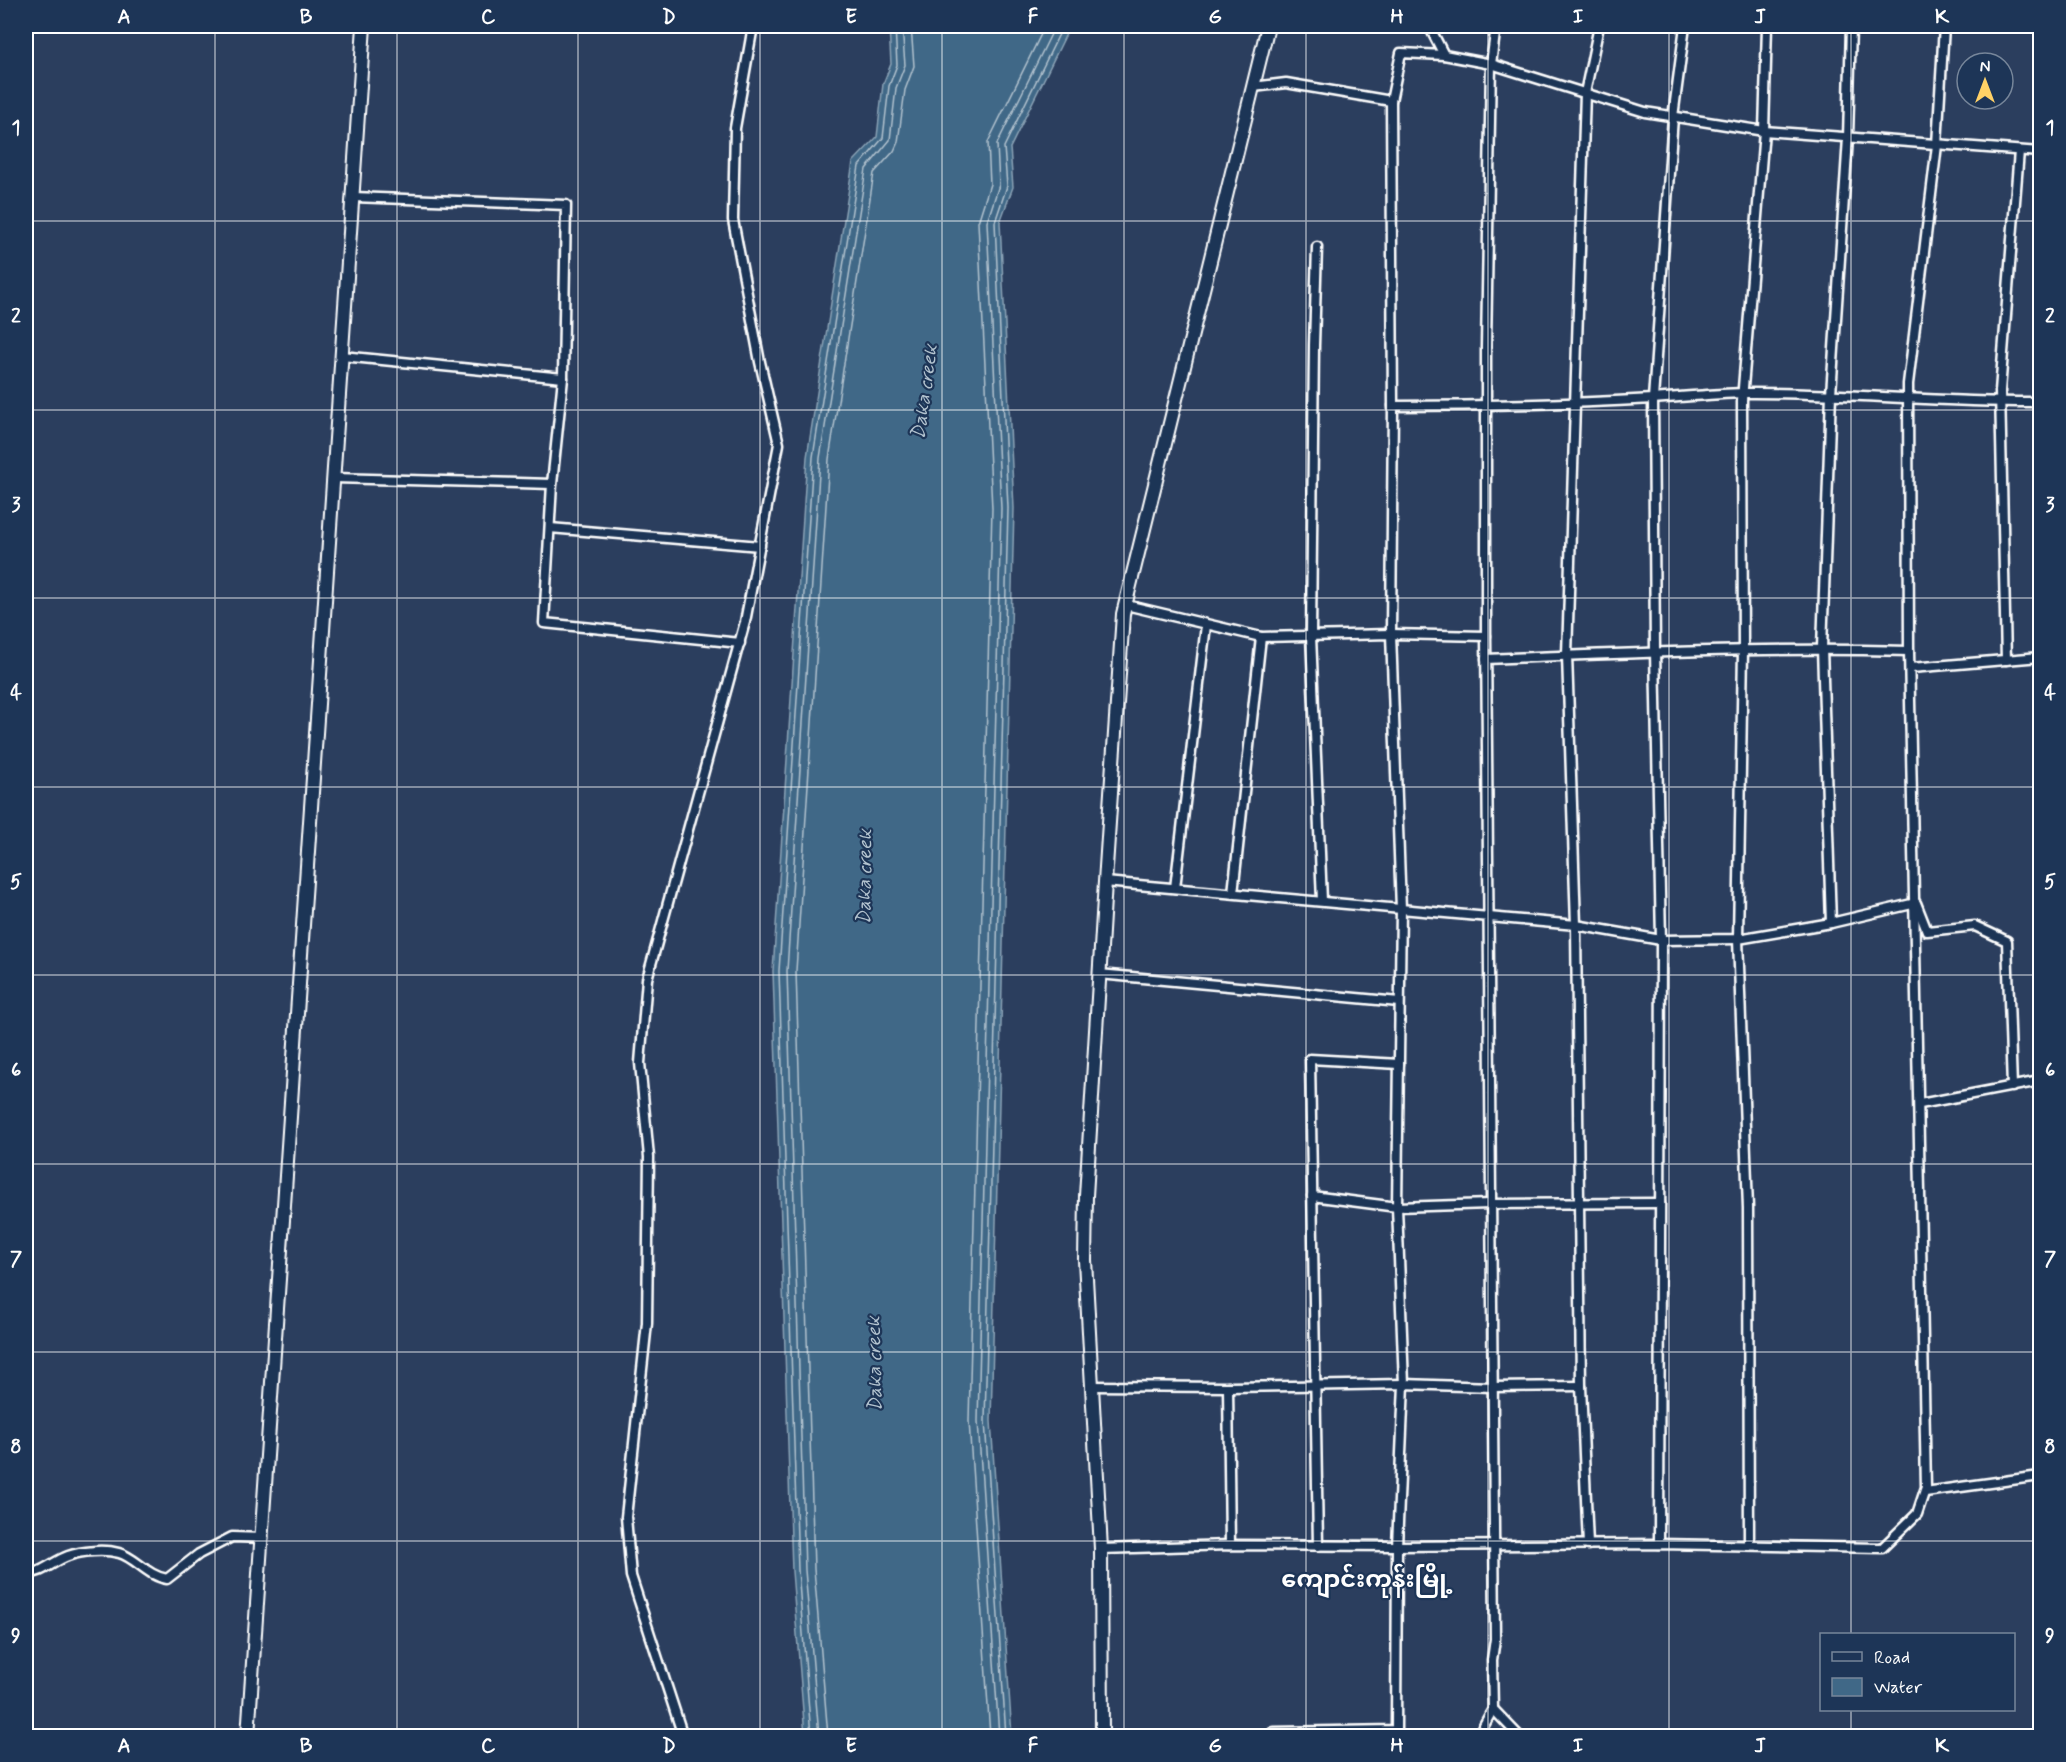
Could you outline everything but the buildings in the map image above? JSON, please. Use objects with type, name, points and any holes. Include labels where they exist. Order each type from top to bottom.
[{"type":"street","points":[[248,1737],[364,26]]},
{"type":"street","points":[[683,1737],[631,1576],[626,1517],[647,1323],[649,1157],[640,1063],[647,979],[746,622],[779,444],[760,362],[733,220],[735,128],[753,26]]},
{"type":"street","points":[[1102,1737],[1101,1549],[1085,1260],[1086,1207],[1123,626],[1126,605],[1268,26]]},
{"type":"street","points":[[1429,26],[1444,55]]},
{"type":"street","points":[[1478,1737],[1493,1709],[1492,1660],[1495,1639],[1485,636],[1491,64],[1496,26]]},
{"type":"street","points":[[1588,1545],[1581,1386],[1575,925],[1567,655],[1585,93],[1599,26]]},
{"type":"street","points":[[1659,1544],[1661,940],[1653,399],[1673,117],[1685,26]]},
{"type":"street","points":[[1749,1545],[1748,1208],[1738,939],[1743,650],[1742,393],[1764,131],[1767,26]]},
{"type":"street","points":[[1831,923],[1822,648],[1831,394],[1848,138],[1851,26]]},
{"type":"street","points":[[1101,1549],[1230,1545],[1659,1544],[1882,1548],[1917,1514],[1925,1492],[1926,1475],[1916,903],[1909,651],[1908,384],[1937,145],[1944,26]]},
{"type":"street","points":[[1273,1737],[1273,1732],[1396,1730],[1397,1546],[1404,1384],[1397,1207],[1401,909],[1391,634],[1393,406],[1391,101],[1401,53],[1444,55],[1491,64],[1646,112],[1673,117],[1764,131],[2040,152]]},
{"type":"street","points":[[1253,87],[1286,82],[1391,101]]},
{"type":"street","points":[[2006,660],[2000,402],[2019,151]]},
{"type":"street","points":[[353,197],[566,205],[563,378],[552,484],[544,623],[740,643]]},
{"type":"street","points":[[1317,247],[1311,636],[1322,901]]},
{"type":"street","points":[[342,356],[563,378]]},
{"type":"street","points":[[1393,406],[1486,406],[1742,393],[2040,402]]},
{"type":"street","points":[[334,478],[552,484]]},
{"type":"street","points":[[550,528],[760,546]]},
{"type":"street","points":[[1126,605],[1261,636],[1391,634],[1485,636]]},
{"type":"street","points":[[1175,888],[1206,625]]},
{"type":"street","points":[[1233,893],[1261,636]]},
{"type":"street","points":[[1486,659],[1655,651],[1822,648],[1909,651]]},
{"type":"street","points":[[1911,668],[2040,657]]},
{"type":"street","points":[[1105,882],[1575,925],[1661,940],[1738,939],[1831,923],[1916,903]]},
{"type":"street","points":[[1916,903],[1927,931],[1975,926],[2007,941],[2012,1087]]},
{"type":"street","points":[[1099,975],[1400,1002]]},
{"type":"street","points":[[1318,1546],[1310,1059],[1399,1064]]},
{"type":"street","points":[[1920,1104],[2040,1081]]},
{"type":"street","points":[[1312,1196],[1397,1207],[1660,1203]]},
{"type":"street","points":[[1091,1386],[1228,1387],[1404,1384],[1492,1388],[1581,1386]]},
{"type":"street","points":[[1228,1387],[1230,1545]]},
{"type":"street","points":[[1925,1492],[2040,1476]]},
{"type":"street","points":[[26,1574],[37,1573],[68,1556],[93,1552],[120,1553],[150,1573],[167,1579],[199,1554],[232,1537],[263,1538]]},
{"type":"street","points":[[1493,1709],[1520,1737]]},
{"type":"water","name":"Daka creek","points":[[889,26],[1070,26],[1010,148],[1013,187],[1000,222],[1014,508],[991,1421],[1012,1736],[805,1736],[792,1571],[773,971],[807,457],[853,162],[877,137],[883,84],[891,64]]},
{"type":"district","name":"ကျောင်းကုန်းမြို့","points":[[1367,1580]]}]
